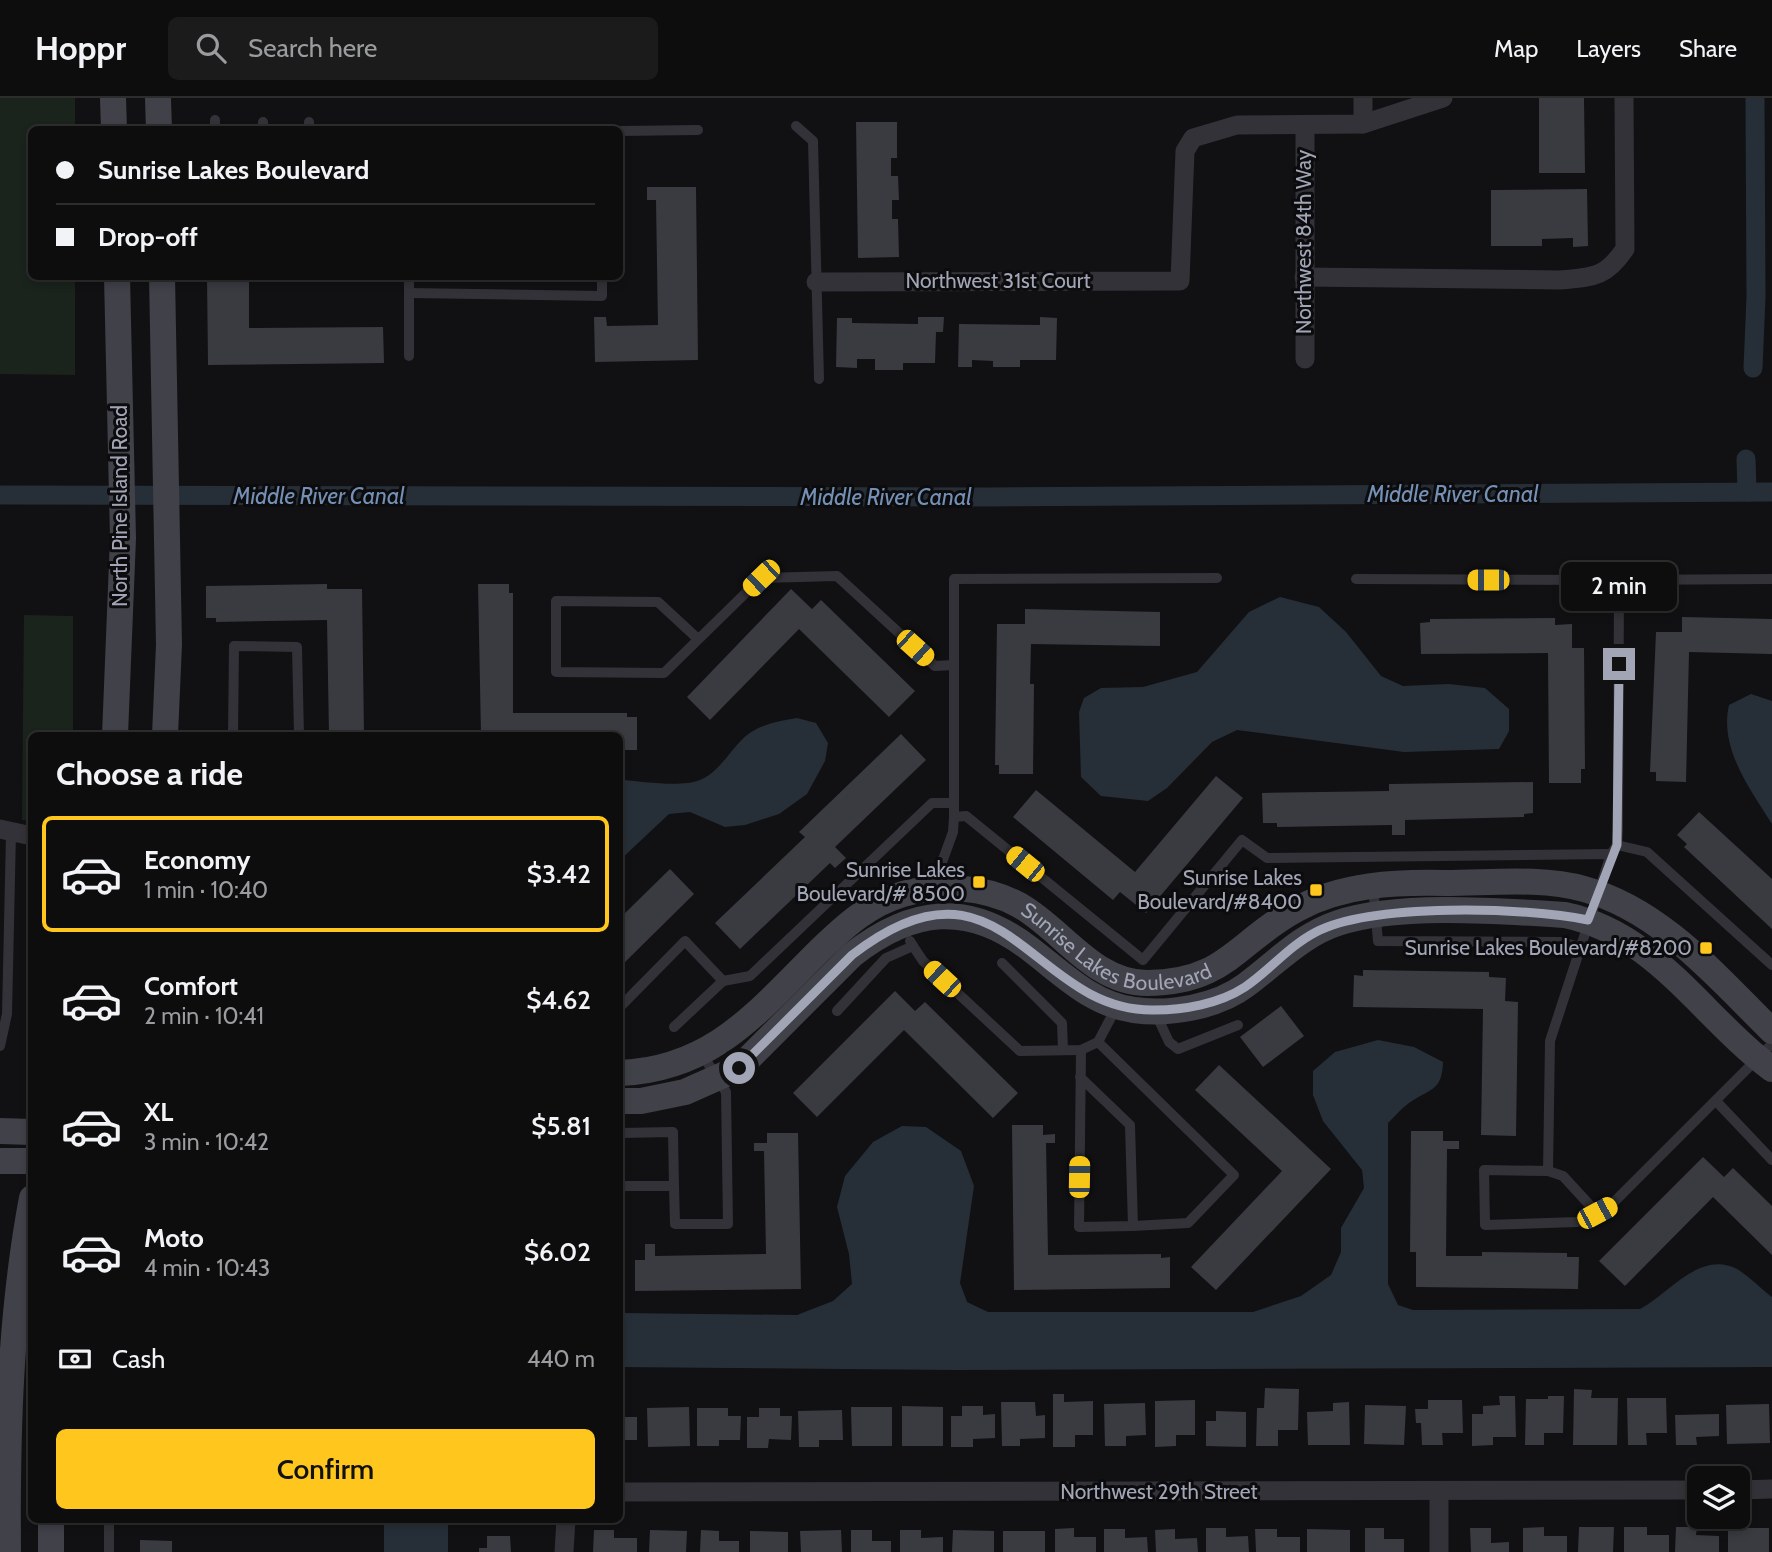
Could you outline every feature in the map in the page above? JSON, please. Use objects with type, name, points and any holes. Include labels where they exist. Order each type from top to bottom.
[{"type":"street","points":[[113,98],[114,126]]},
{"type":"street","points":[[158,98],[159,126]]},
{"type":"street","points":[[1363,98],[1363,124]]},
{"type":"street","name":"Northwest 84th Way","points":[[1180,281],[1185,151],[1194,138],[1237,125],[1363,124],[1443,98]]},
{"type":"street","points":[[1304,277],[1560,280],[1599,276],[1614,265],[1625,249],[1625,98]]},
{"type":"street","name":"Northwest 84th Way","points":[[1304,125],[1304,359]]},
{"type":"street","name":"North Pine Island Road","points":[[115,732],[123,538],[117,280]]},
{"type":"street","points":[[162,280],[169,645],[165,732]]},
{"type":"street","name":"Northwest 31st Court","points":[[816,282],[1180,281]]},
{"type":"street","points":[[5,831],[28,835]]},
{"type":"street","name":"Sunrise Lakes Boulevard","points":[[623,1073],[670,1067],[702,1054],[738,1031],[852,919],[891,899],[933,889],[976,891],[1020,906],[1087,960],[1189,979],[1214,970],[1296,909],[1322,898],[1373,885],[1547,884],[1596,893],[1630,908],[1673,937],[1772,1031]]},
{"type":"street","name":"Sunrise Lakes Boulevard","points":[[623,1101],[660,1098],[719,1079],[739,1068],[852,955],[873,939],[908,935],[934,916],[979,920],[1000,927],[1062,976],[1096,998],[1118,1006],[1155,1010],[1190,1008],[1222,998],[1245,987],[1316,932],[1378,913],[1524,912],[1588,920],[1615,932],[1660,963],[1768,1058]]},
{"type":"street","points":[[0,1131],[28,1132]]},
{"type":"street","points":[[0,1161],[28,1161]]},
{"type":"street","points":[[8,1552],[7,1452],[11,1362],[28,1229]]},
{"type":"street","points":[[1750,1490],[1772,1489]]},
{"type":"street","name":"Northwest 29th Street","points":[[623,1492],[1687,1490]]},
{"type":"street","points":[[1439,1491],[1439,1552]]},
{"type":"street","points":[[51,1523],[51,1552]]},
{"type":"street","points":[[564,1552],[566,1523]]},
{"type":"lane","points":[[796,125],[813,141],[819,379]]},
{"type":"lane","points":[[623,131],[698,131]]},
{"type":"lane","points":[[409,280],[409,356]]},
{"type":"lane","points":[[409,293],[602,296],[602,280]]},
{"type":"lane","points":[[698,639],[659,602],[556,601],[556,671],[664,673],[761,578],[836,576],[935,666],[954,665]]},
{"type":"lane","points":[[934,916],[933,889],[953,832],[954,817],[954,579],[1217,578]]},
{"type":"lane","points":[[1356,579],[1772,579]]},
{"type":"lane","points":[[1548,1171],[1550,1041],[1596,893],[1614,850],[1619,580]]},
{"type":"lane","points":[[233,732],[234,646],[297,647],[299,732]]},
{"type":"lane","points":[[674,1027],[723,981],[750,976],[932,803],[954,803]]},
{"type":"lane","points":[[954,817],[966,816],[1136,971]]},
{"type":"lane","points":[[0,1046],[7,1014],[5,831]]},
{"type":"lane","points":[[891,899],[923,961],[1020,1051],[1081,1050],[1098,1042],[1136,971],[1242,840],[1267,858],[1614,850],[1647,852],[1772,965]]},
{"type":"lane","points":[[1373,885],[1378,913],[1378,942],[1562,942],[1579,947]]},
{"type":"lane","points":[[837,1011],[908,935]]},
{"type":"lane","points":[[623,1004],[685,941],[723,981]]},
{"type":"lane","points":[[1002,963],[1062,1023],[1063,1050]]},
{"type":"lane","points":[[1155,1010],[1169,1042],[1178,1049],[1238,1025]]},
{"type":"lane","points":[[1081,1050],[1079,1227],[1188,1223],[1234,1175],[1098,1042]]},
{"type":"lane","points":[[623,1133],[673,1132],[675,1224],[729,1224],[726,1092],[702,1054]]},
{"type":"lane","points":[[1597,1213],[1563,1176],[1548,1171],[1485,1170],[1485,1225],[1577,1222],[1597,1213],[1612,1204],[1716,1101],[1768,1058]]},
{"type":"lane","points":[[1080,1077],[1129,1125],[1133,1226]]},
{"type":"lane","points":[[1716,1101],[1772,1160]]},
{"type":"lane","points":[[623,1185],[674,1185]]},
{"type":"lane","points":[[109,1523],[109,1552]]},
{"type":"shaded area","points":[[0,98],[75,98],[75,126],[28,126],[28,280],[75,280],[75,375],[0,374]]},
{"type":"shaded area","points":[[1280,597],[1319,607],[1346,632],[1381,676],[1403,686],[1449,684],[1485,688],[1509,709],[1509,731],[1499,749],[1404,752],[1237,730],[1212,742],[1167,788],[1148,801],[1101,796],[1081,777],[1079,712],[1084,698],[1101,688],[1143,687],[1197,672],[1249,612]]},
{"type":"shaded area","points":[[24,615],[73,616],[73,732],[28,732],[28,820],[22,820]]},
{"type":"shaded area","points":[[1751,694],[1772,701],[1772,824],[1738,767],[1728,737],[1729,705]]},
{"type":"shaded area","points":[[797,718],[816,723],[828,743],[825,761],[807,794],[779,814],[745,825],[725,827],[690,812],[669,814],[623,857],[623,780],[672,784],[700,780],[714,771],[752,731],[771,723]]},
{"type":"shaded area","points":[[1378,1040],[1414,1047],[1443,1062],[1440,1079],[1434,1088],[1406,1105],[1388,1123],[1388,1284],[1398,1305],[1413,1310],[1640,1309],[1698,1269],[1723,1265],[1737,1269],[1772,1297],[1772,1367],[960,1370],[623,1367],[623,1313],[797,1315],[833,1301],[852,1284],[849,1254],[837,1207],[845,1176],[873,1142],[902,1126],[926,1127],[961,1151],[974,1186],[960,1283],[967,1302],[988,1312],[1253,1312],[1301,1296],[1331,1275],[1341,1252],[1341,1228],[1364,1188],[1362,1170],[1323,1121],[1313,1095],[1313,1071],[1335,1052]]},
{"type":"shaded area","points":[[384,1523],[448,1523],[448,1552],[384,1552]]},
{"type":"building","points":[[1539,98],[1584,98],[1585,173],[1539,173]]},
{"type":"building","points":[[856,122],[897,122],[897,158],[891,158],[891,176],[898,176],[899,200],[892,200],[892,219],[898,219],[899,257],[858,258]]},
{"type":"building","points":[[647,187],[696,187],[698,360],[595,362],[594,317],[606,317],[607,326],[658,325],[656,200],[647,200]]},
{"type":"building","points":[[1587,189],[1588,246],[1573,247],[1573,238],[1542,239],[1542,246],[1491,246],[1491,190]]},
{"type":"building","points":[[207,280],[249,280],[249,328],[383,327],[384,363],[208,365]]},
{"type":"building","points":[[918,317],[944,317],[943,332],[936,332],[935,363],[903,363],[903,370],[875,370],[875,359],[857,359],[857,368],[836,367],[837,318],[852,318],[852,323],[918,324]]},
{"type":"building","points":[[1040,317],[1057,318],[1056,360],[1020,360],[1020,367],[993,367],[993,361],[972,360],[972,367],[958,367],[959,324],[1040,325]]},
{"type":"building","points":[[327,584],[327,589],[362,589],[364,732],[329,732],[327,620],[216,622],[216,618],[206,618],[206,586]]},
{"type":"building","points":[[478,584],[509,584],[509,593],[513,593],[513,713],[627,713],[627,717],[637,717],[637,750],[623,750],[623,732],[481,732]]},
{"type":"building","points":[[791,589],[812,609],[821,600],[915,691],[889,717],[799,629],[710,720],[687,697]]},
{"type":"building","points":[[1025,609],[1160,612],[1160,646],[1031,644],[1030,684],[1034,684],[1033,774],[999,774],[999,765],[995,765],[997,624],[1025,624]]},
{"type":"building","points":[[1682,617],[1772,619],[1772,654],[1689,652],[1686,782],[1656,781],[1656,772],[1650,772],[1656,632],[1682,632]]},
{"type":"building","points":[[1555,618],[1555,625],[1572,624],[1572,648],[1584,648],[1585,769],[1581,769],[1581,783],[1549,783],[1548,653],[1421,654],[1420,623],[1430,622],[1430,619]]},
{"type":"building","points":[[901,734],[926,760],[835,847],[846,858],[835,868],[830,863],[740,949],[715,923],[805,837],[799,832]]},
{"type":"building","points":[[1216,776],[1243,798],[1146,913],[1120,892],[1113,900],[1013,817],[1036,790],[1135,872]]},
{"type":"building","points":[[1533,782],[1533,813],[1524,814],[1524,817],[1405,820],[1405,835],[1392,835],[1392,825],[1277,827],[1277,823],[1263,823],[1262,793],[1389,791],[1389,784]]},
{"type":"building","points":[[1699,812],[1772,879],[1772,929],[1684,847],[1687,844],[1677,835]]},
{"type":"building","points":[[670,869],[694,894],[623,964],[623,915]]},
{"type":"building","points":[[1363,970],[1489,972],[1489,977],[1506,978],[1505,1001],[1518,1002],[1516,1136],[1481,1135],[1483,1009],[1353,1007],[1354,975],[1363,976]]},
{"type":"building","points":[[895,991],[915,1011],[925,1002],[1018,1093],[993,1118],[904,1030],[817,1117],[793,1093]]},
{"type":"building","points":[[1281,1006],[1304,1036],[1263,1067],[1240,1037]]},
{"type":"building","points":[[1219,1065],[1331,1169],[1216,1290],[1191,1267],[1282,1171],[1195,1090]]},
{"type":"building","points":[[1012,1125],[1043,1125],[1043,1135],[1055,1134],[1055,1143],[1046,1143],[1048,1255],[1161,1254],[1161,1258],[1170,1257],[1170,1288],[1014,1290]]},
{"type":"building","points":[[1411,1131],[1443,1131],[1443,1141],[1459,1141],[1459,1149],[1447,1149],[1446,1256],[1482,1256],[1482,1252],[1567,1253],[1567,1257],[1579,1257],[1578,1289],[1416,1287],[1416,1252],[1410,1252]]},
{"type":"building","points":[[767,1133],[798,1133],[801,1289],[635,1291],[635,1260],[645,1260],[645,1244],[655,1244],[655,1256],[766,1254],[764,1151],[754,1151],[754,1143],[767,1143]]},
{"type":"building","points":[[1703,1157],[1724,1177],[1733,1168],[1772,1206],[1772,1255],[1713,1197],[1625,1286],[1599,1261]]},
{"type":"building","points":[[1265,1388],[1299,1389],[1298,1430],[1278,1430],[1278,1446],[1256,1446],[1257,1408],[1264,1408]]},
{"type":"building","points":[[1574,1389],[1592,1390],[1591,1398],[1618,1398],[1617,1445],[1573,1445]]},
{"type":"building","points":[[1053,1394],[1064,1394],[1064,1402],[1093,1401],[1093,1435],[1075,1435],[1075,1447],[1053,1447]]},
{"type":"building","points":[[1499,1396],[1515,1396],[1516,1437],[1493,1437],[1493,1445],[1472,1446],[1472,1414],[1483,1414],[1483,1406],[1500,1405]]},
{"type":"building","points":[[1548,1396],[1564,1396],[1563,1433],[1544,1433],[1544,1445],[1525,1445],[1526,1399],[1548,1399]]},
{"type":"building","points":[[1627,1398],[1666,1398],[1667,1433],[1646,1433],[1647,1445],[1628,1445]]},
{"type":"building","points":[[1195,1400],[1195,1435],[1176,1435],[1176,1446],[1155,1447],[1155,1401]]},
{"type":"building","points":[[1428,1400],[1462,1400],[1463,1433],[1442,1433],[1443,1445],[1422,1445],[1421,1423],[1416,1423],[1415,1409],[1428,1409]]},
{"type":"building","points":[[1001,1402],[1035,1402],[1036,1416],[1045,1415],[1045,1438],[1020,1439],[1020,1446],[1002,1446]]},
{"type":"building","points":[[1349,1402],[1350,1445],[1308,1445],[1307,1412],[1333,1411],[1333,1403]]},
{"type":"building","points":[[1145,1403],[1146,1435],[1126,1436],[1126,1446],[1105,1446],[1104,1404]]},
{"type":"building","points":[[1769,1404],[1770,1443],[1727,1444],[1726,1405]]},
{"type":"building","points":[[1365,1405],[1406,1406],[1404,1445],[1364,1444]]},
{"type":"building","points":[[902,1406],[943,1407],[943,1446],[902,1446]]},
{"type":"building","points":[[962,1406],[983,1406],[983,1415],[995,1414],[995,1438],[973,1439],[973,1447],[951,1447],[951,1416],[962,1416]]},
{"type":"building","points":[[689,1407],[690,1446],[648,1447],[647,1408]]},
{"type":"building","points":[[851,1407],[892,1407],[892,1446],[852,1446]]},
{"type":"building","points":[[623,1408],[625,1417],[637,1417],[637,1440],[623,1440]]},
{"type":"building","points":[[697,1408],[728,1408],[728,1416],[741,1416],[740,1440],[719,1440],[719,1446],[697,1446]]},
{"type":"building","points":[[759,1408],[780,1408],[780,1416],[792,1416],[791,1440],[769,1439],[768,1448],[747,1448],[747,1417],[759,1417]]},
{"type":"building","points":[[842,1410],[843,1440],[819,1440],[819,1447],[799,1447],[798,1411]]},
{"type":"building","points":[[1216,1411],[1246,1412],[1246,1447],[1206,1446],[1206,1421],[1216,1421]]},
{"type":"building","points":[[1719,1414],[1719,1436],[1696,1437],[1697,1445],[1676,1445],[1675,1415]]},
{"type":"building","points":[[1544,1527],[1544,1536],[1567,1536],[1567,1552],[1523,1552],[1523,1528]]},
{"type":"building","points":[[1579,1527],[1614,1527],[1613,1552],[1578,1552]]},
{"type":"building","points":[[1624,1527],[1647,1527],[1647,1535],[1669,1535],[1669,1552],[1624,1552]]},
{"type":"building","points":[[1676,1527],[1697,1529],[1696,1535],[1719,1536],[1719,1552],[1675,1552]]},
{"type":"building","points":[[1074,1528],[1074,1537],[1096,1537],[1096,1552],[1055,1552],[1055,1529]]},
{"type":"building","points":[[1206,1528],[1226,1528],[1226,1537],[1248,1536],[1249,1552],[1206,1552]]},
{"type":"building","points":[[1365,1528],[1384,1528],[1384,1539],[1404,1539],[1404,1552],[1365,1552]]},
{"type":"building","points":[[1470,1528],[1491,1528],[1491,1543],[1509,1542],[1509,1552],[1471,1552]]},
{"type":"building","points":[[1769,1528],[1769,1552],[1728,1552],[1728,1529]]},
{"type":"building","points":[[1104,1529],[1125,1529],[1125,1538],[1147,1537],[1148,1552],[1104,1552]]},
{"type":"building","points":[[1175,1529],[1175,1539],[1197,1538],[1198,1552],[1156,1552],[1155,1530]]},
{"type":"building","points":[[1255,1529],[1277,1529],[1277,1537],[1300,1537],[1300,1552],[1256,1552]]},
{"type":"building","points":[[1307,1529],[1350,1530],[1350,1552],[1307,1552]]},
{"type":"building","points":[[594,1530],[614,1530],[614,1538],[637,1538],[637,1552],[593,1552]]},
{"type":"building","points":[[650,1530],[687,1531],[686,1552],[649,1552]]},
{"type":"building","points":[[701,1530],[719,1531],[719,1541],[739,1541],[739,1552],[700,1552]]},
{"type":"building","points":[[841,1530],[842,1552],[801,1552],[800,1531]]},
{"type":"building","points":[[851,1530],[872,1530],[872,1541],[891,1541],[891,1552],[851,1552]]},
{"type":"building","points":[[900,1530],[921,1530],[921,1538],[943,1537],[943,1552],[900,1552]]},
{"type":"building","points":[[953,1530],[994,1531],[994,1552],[952,1552]]},
{"type":"building","points":[[750,1531],[788,1532],[788,1552],[750,1552]]},
{"type":"building","points":[[1003,1531],[1045,1531],[1045,1552],[1003,1552]]},
{"type":"building","points":[[487,1536],[510,1536],[511,1552],[479,1552],[479,1548],[487,1548]]},
{"type":"building","points":[[140,1540],[172,1541],[172,1552],[140,1552]]},
{"type":"waterway","points":[[1753,368],[1756,297],[1755,98]]},
{"type":"waterway","points":[[1746,459],[1747,492]]},
{"type":"waterway","name":"Middle River Canal","points":[[0,495],[988,497],[1772,492]]},
{"type":"place","name":"Sunrise Lakes Boulevard/# 8500","points":[[979,882]]},
{"type":"place","name":"Sunrise Lakes Boulevard/#8400","points":[[1316,890]]},
{"type":"place","name":"Sunrise Lakes Boulevard/#8200","points":[[1706,948]]},
{"type":"route","points":[[739,1068],[852,955],[890,929],[912,920],[934,916],[956,916],[1000,927],[1062,976],[1096,998],[1134,1010],[1190,1008],[1222,998],[1245,987],[1294,946],[1316,932],[1338,923],[1378,913],[1524,912],[1565,915],[1588,920],[1611,854],[1617,845],[1619,664]]}]
